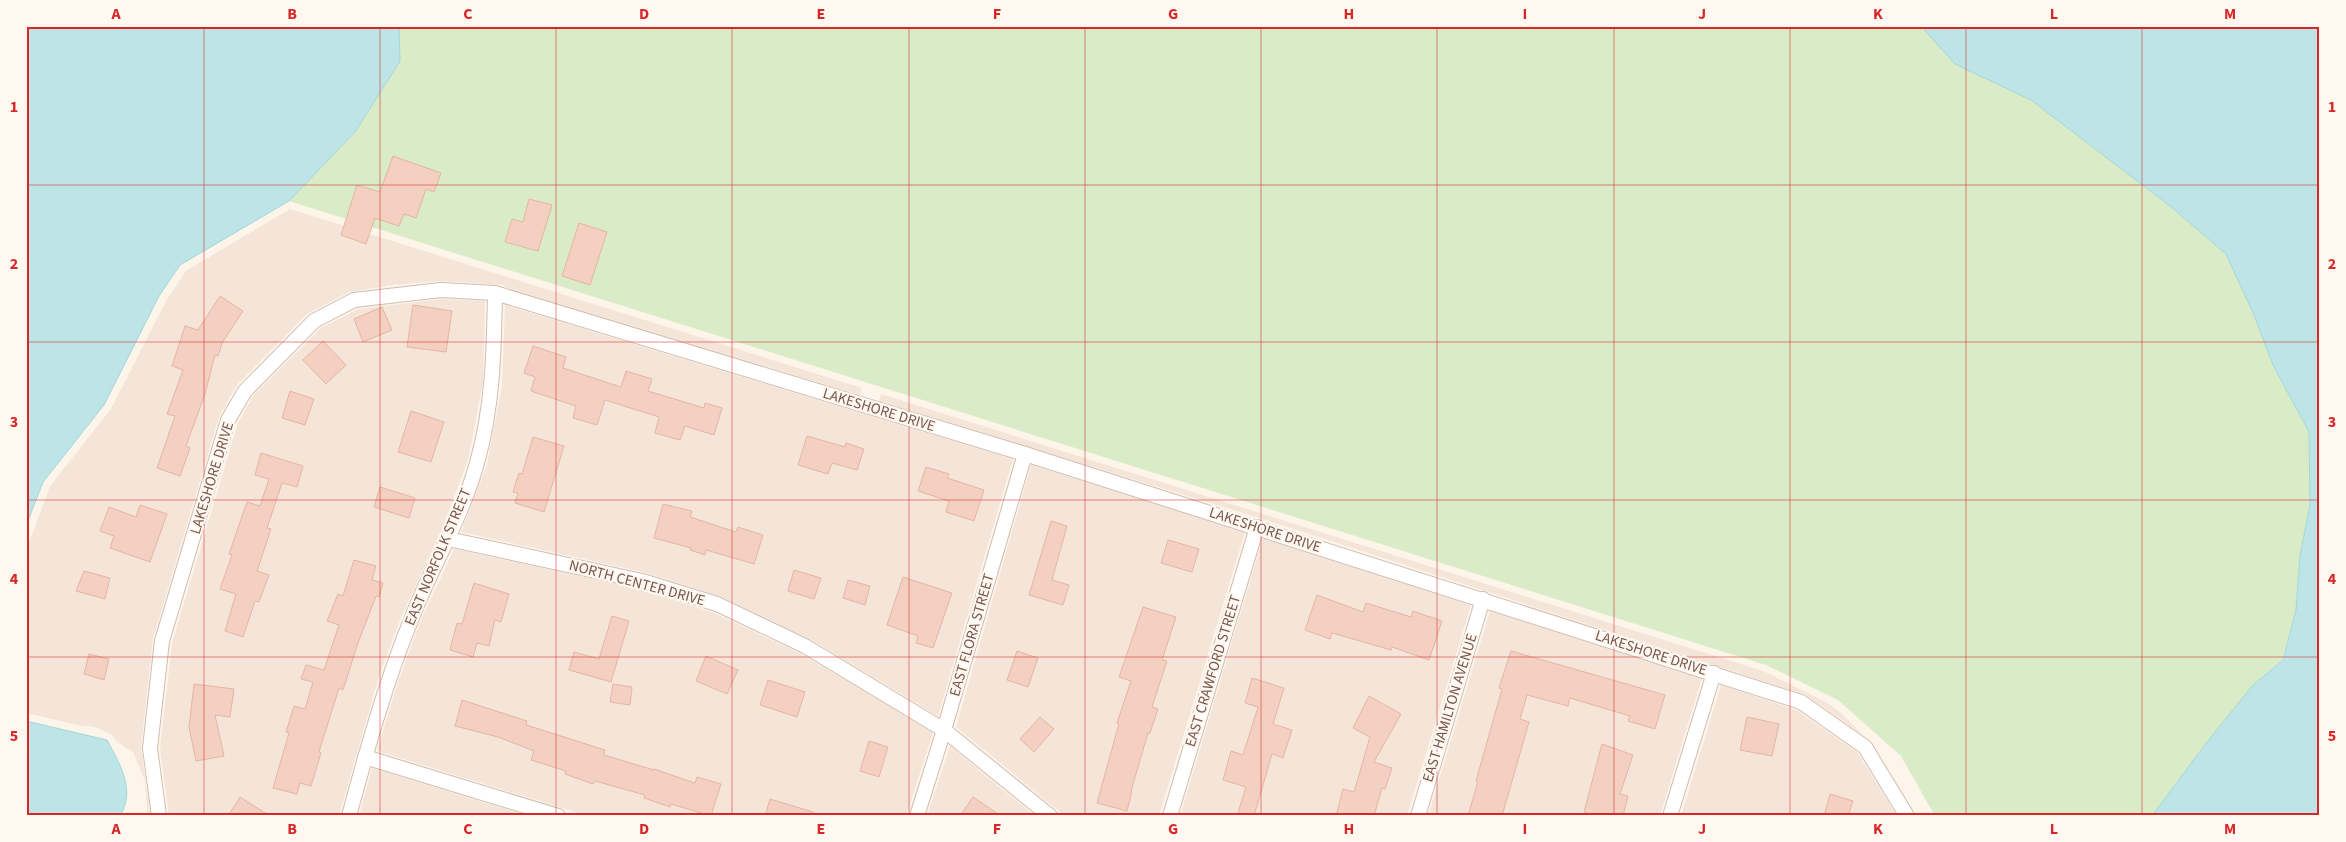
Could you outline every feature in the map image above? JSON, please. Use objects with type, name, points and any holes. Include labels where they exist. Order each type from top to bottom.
[{"type":"street","name":"LAKESHORE DRIVE","points":[[159,816],[150,748],[162,641],[228,420],[245,391],[314,321],[354,300],[441,290],[495,293],[1024,454],[1801,702],[1865,747],[1907,816]]},
{"type":"street","name":"EAST NORFOLK STREET","points":[[349,816],[388,679],[411,618],[448,539],[477,463],[493,384],[495,293]]},
{"type":"street","name":"EAST FLORA STREET","points":[[917,816],[944,730],[1024,454]]},
{"type":"street","name":"EAST CRAWFORD STREET","points":[[1170,816],[1256,527]]},
{"type":"street","name":"NORTH CENTER DRIVE","points":[[448,539],[642,581],[717,604],[805,646],[944,730],[1050,816]]},
{"type":"street","name":"EAST HAMILTON AVENUE","points":[[1418,816],[1483,599]]},
{"type":"street","points":[[1670,816],[1714,673]]},
{"type":"street","points":[[365,757],[558,816]]},
{"type":"shaded area","points":[[290,209],[862,388],[860,395],[505,287],[505,285],[439,281],[393,285],[349,292],[307,314],[237,385],[219,417],[153,639],[141,747],[150,812],[148,816],[145,781],[133,752],[117,742],[111,734],[95,727],[26,713],[26,551],[50,486],[111,409],[167,299],[186,271]]},
{"type":"shaded area","points":[[442,299],[485,301],[483,382],[468,460],[442,529],[402,615],[379,676],[339,816],[169,816],[160,749],[172,643],[238,423],[253,396],[321,328],[358,309]]},
{"type":"shaded area","points":[[505,305],[1013,459],[938,716],[810,639],[720,596],[643,572],[461,532],[487,465],[502,386]]},
{"type":"shaded area","points":[[881,394],[1763,671],[1824,701],[1839,711],[1863,735],[1806,695],[1269,521],[879,401]]},
{"type":"shaded area","points":[[1031,465],[1245,532],[1159,816],[1065,816],[956,727]]},
{"type":"shaded area","points":[[1263,538],[1471,605],[1407,816],[1180,816]]},
{"type":"shaded area","points":[[454,549],[640,589],[714,613],[801,654],[868,693],[933,733],[906,816],[588,816],[377,751],[398,682],[420,622]]},
{"type":"shaded area","points":[[1490,611],[1702,678],[1660,816],[1428,816]]},
{"type":"shaded area","points":[[1721,685],[1796,710],[1857,752],[1897,816],[1681,816]]},
{"type":"shaded area","points":[[950,746],[1035,816],[927,816]]},
{"type":"shaded area","points":[[372,768],[528,816],[359,816]]},
{"type":"green space","points":[[399,26],[1921,26],[1955,64],[2031,100],[2170,206],[2226,254],[2254,315],[2273,365],[2309,432],[2310,505],[2300,556],[2296,610],[2282,660],[2253,685],[2207,742],[2152,816],[1935,816],[1901,756],[1838,700],[1766,665],[289,201],[355,132],[400,61]]},
{"type":"water","points":[[26,26],[399,26],[400,61],[355,132],[289,201],[180,265],[159,296],[104,405],[43,482],[26,526]]},
{"type":"water","points":[[1921,26],[2320,26],[2320,816],[2152,816],[2207,742],[2253,685],[2283,660],[2296,610],[2300,556],[2310,505],[2309,432],[2273,365],[2254,315],[2226,254],[2170,206],[2031,100],[1955,64]]},
{"type":"water","points":[[26,721],[107,740],[117,758],[126,787],[127,797],[120,816],[39,816],[26,810]]},
{"type":"building","points":[[393,156],[441,173],[434,192],[426,189],[416,218],[404,214],[399,226],[375,218],[366,244],[341,235],[357,185],[380,192]]},
{"type":"building","points":[[529,199],[552,205],[538,251],[505,242],[512,219],[523,222]]},
{"type":"building","points":[[579,223],[607,232],[590,285],[562,276]]},
{"type":"building","points":[[220,296],[243,311],[222,343],[218,356],[215,355],[205,394],[186,446],[190,448],[180,476],[157,468],[175,416],[167,414],[183,370],[172,366],[185,326],[198,330]]},
{"type":"building","points":[[413,305],[452,311],[446,352],[407,347]]},
{"type":"building","points":[[382,307],[392,330],[363,342],[354,319]]},
{"type":"building","points":[[323,341],[346,365],[326,384],[303,360]]},
{"type":"building","points":[[533,346],[566,357],[563,368],[621,387],[626,371],[652,379],[648,391],[704,408],[705,403],[722,408],[714,435],[685,426],[680,440],[655,433],[659,417],[605,400],[597,425],[573,418],[576,406],[531,391],[535,377],[524,373]]},
{"type":"building","points":[[290,391],[314,399],[305,425],[282,418]]},
{"type":"building","points":[[411,411],[444,422],[431,462],[398,452]]},
{"type":"building","points":[[807,436],[845,447],[846,443],[864,449],[857,470],[832,463],[828,474],[798,465]]},
{"type":"building","points":[[533,437],[564,446],[544,512],[515,503],[518,493],[513,492],[519,473],[522,474]]},
{"type":"building","points":[[261,453],[303,466],[297,487],[282,483],[267,528],[271,529],[257,571],[269,575],[259,602],[255,601],[243,637],[225,631],[236,594],[220,589],[232,555],[229,554],[247,502],[260,506],[269,479],[255,475]]},
{"type":"building","points":[[926,467],[949,474],[947,478],[984,490],[974,521],[946,512],[949,501],[918,491]]},
{"type":"building","points":[[380,487],[415,498],[409,518],[374,507]]},
{"type":"building","points":[[663,504],[692,511],[690,517],[736,532],[738,527],[763,535],[754,564],[706,550],[705,555],[690,550],[691,548],[654,538]]},
{"type":"building","points":[[140,505],[167,514],[150,562],[110,548],[114,536],[100,531],[109,507],[136,517]]},
{"type":"building","points":[[1051,521],[1067,526],[1052,580],[1069,585],[1063,605],[1029,595]]},
{"type":"building","points":[[1168,540],[1199,549],[1192,572],[1161,563]]},
{"type":"building","points":[[354,560],[376,566],[372,580],[383,583],[379,597],[376,596],[343,690],[339,688],[319,752],[321,753],[311,786],[300,783],[297,794],[273,788],[289,733],[286,732],[294,706],[305,709],[313,682],[301,679],[306,665],[324,670],[339,625],[327,621],[338,594],[343,596]]},
{"type":"building","points":[[794,570],[821,578],[814,599],[788,591]]},
{"type":"building","points":[[84,571],[110,578],[105,599],[76,591]]},
{"type":"building","points":[[903,577],[952,593],[933,648],[916,643],[918,636],[887,625]]},
{"type":"building","points":[[848,580],[870,586],[865,605],[843,598]]},
{"type":"building","points":[[474,583],[509,594],[501,622],[495,620],[489,646],[477,643],[473,657],[450,650],[457,623],[462,624]]},
{"type":"building","points":[[1317,595],[1363,612],[1366,603],[1411,617],[1413,611],[1442,621],[1429,660],[1392,647],[1391,650],[1332,633],[1330,639],[1305,630]]},
{"type":"building","points":[[1143,607],[1176,617],[1162,660],[1167,661],[1152,707],[1158,709],[1150,733],[1148,733],[1127,811],[1097,803],[1119,724],[1117,723],[1131,681],[1119,677]]},
{"type":"building","points":[[612,616],[629,621],[611,682],[569,670],[574,652],[599,659]]},
{"type":"building","points":[[1017,651],[1038,658],[1028,687],[1007,680]]},
{"type":"building","points":[[1511,651],[1665,695],[1655,729],[1628,721],[1630,716],[1570,698],[1568,706],[1527,695],[1520,719],[1529,722],[1502,816],[1468,816],[1502,689],[1499,688]]},
{"type":"building","points":[[89,654],[109,659],[104,680],[84,674]]},
{"type":"building","points":[[706,656],[738,670],[727,694],[696,681]]},
{"type":"building","points":[[1252,678],[1284,688],[1273,724],[1292,730],[1283,758],[1272,754],[1254,816],[1237,816],[1246,787],[1223,780],[1231,751],[1243,755],[1258,707],[1245,703]]},
{"type":"building","points":[[768,680],[805,692],[797,717],[760,705]]},
{"type":"building","points":[[194,684],[234,689],[230,717],[215,715],[224,756],[196,761],[189,727]]},
{"type":"building","points":[[613,684],[632,687],[630,705],[610,702]]},
{"type":"building","points":[[1369,696],[1401,714],[1374,762],[1392,768],[1385,789],[1382,788],[1374,816],[1336,816],[1343,789],[1354,792],[1370,737],[1353,728]]},
{"type":"building","points":[[462,700],[527,721],[526,725],[605,750],[604,755],[695,783],[697,777],[721,784],[711,816],[671,804],[670,807],[644,798],[645,795],[595,781],[593,784],[565,774],[566,771],[531,760],[534,751],[498,737],[455,726]]},
{"type":"building","points":[[1040,717],[1054,729],[1034,752],[1020,739]]},
{"type":"building","points":[[1747,717],[1779,724],[1772,756],[1740,750]]},
{"type":"building","points":[[869,741],[888,747],[879,777],[860,771]]},
{"type":"building","points":[[1602,744],[1633,755],[1620,794],[1628,796],[1623,816],[1598,816],[1584,812]]},
{"type":"building","points":[[1830,794],[1853,801],[1848,816],[1824,816]]},
{"type":"building","points":[[240,797],[251,804],[270,816],[228,816]]},
{"type":"building","points":[[973,797],[1001,816],[960,816]]},
{"type":"building","points":[[770,799],[813,812],[813,816],[765,816]]}]
